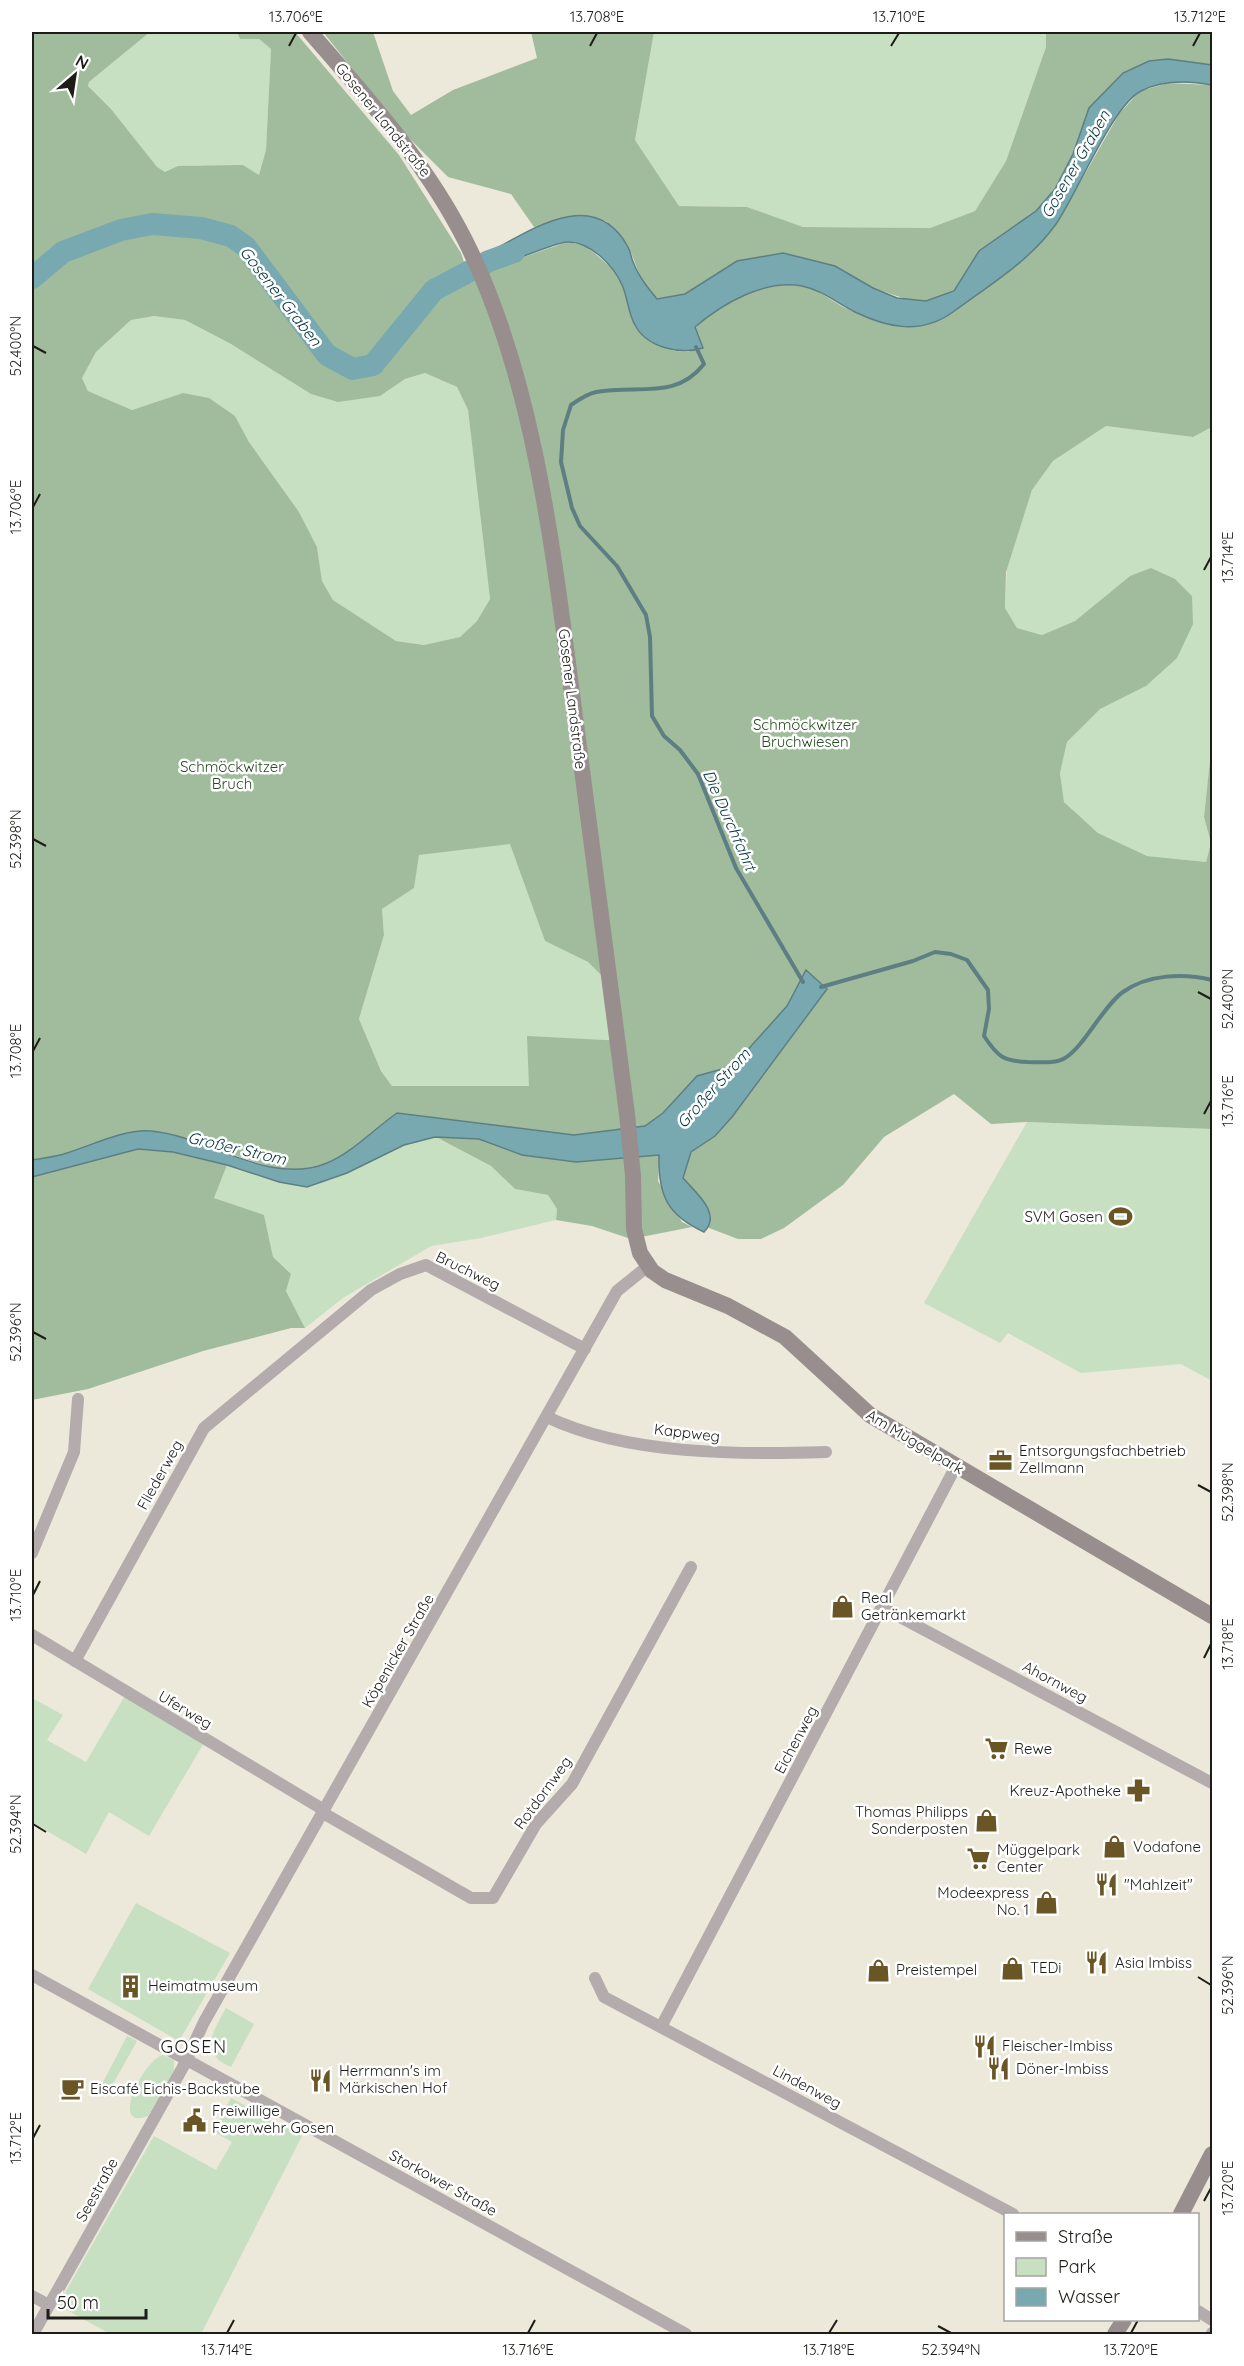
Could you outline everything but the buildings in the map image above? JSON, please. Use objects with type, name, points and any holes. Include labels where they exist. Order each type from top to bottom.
[{"type":"main road","name":"Gosener Landstraße","points":[[310,32],[402,139],[434,183],[467,244],[514,370],[529,426],[560,604],[627,1114],[633,1176],[634,1229],[638,1249],[648,1266]]},
{"type":"main road","name":"Am Müggelpark","points":[[648,1266],[665,1280],[728,1306],[786,1337],[870,1416],[1212,1616]]},
{"type":"main road","points":[[1181,2213],[1212,2154]]},
{"type":"main road","points":[[1115,2334],[1123,2321]]},
{"type":"street","name":"Bruchweg","points":[[312,1338],[370,1290],[400,1274],[426,1265],[585,1349]]},
{"type":"street","name":"Köpenicker Straße","points":[[186,2060],[204,2022],[617,1292],[648,1266]]},
{"type":"street","name":"Fliederweg","points":[[75,1661],[204,1428],[312,1338]]},
{"type":"street","points":[[32,1553],[74,1452],[78,1399]]},
{"type":"street","name":"Kappweg","points":[[547,1417],[587,1432],[662,1446],[730,1454],[826,1452]]},
{"type":"street","name":"Eichenweg","points":[[661,2027],[956,1467]]},
{"type":"street","name":"Rotdornweg","points":[[323,1812],[471,1898],[493,1898],[537,1824],[572,1784],[691,1567]]},
{"type":"street","name":"Ahornweg","points":[[883,1608],[1212,1783]]},
{"type":"street","name":"Uferweg","points":[[32,1635],[323,1812]]},
{"type":"street","name":"Storkower Straße","points":[[32,1975],[686,2334]]},
{"type":"street","name":"Lindenweg","points":[[596,1978],[604,1997],[1011,2213]]},
{"type":"street","name":"Seestraße","points":[[33,2334],[186,2060]]},
{"type":"street","points":[[32,2296],[49,2305]]},
{"type":"street","points":[[1199,2312],[1212,2320]]},
{"type":"green space","points":[[32,32],[150,32],[89,82],[88,86],[111,109],[157,167],[165,172],[178,166],[243,165],[259,175],[266,150],[271,49],[259,39],[240,39],[237,32],[295,32],[399,155],[461,253],[471,283],[489,269],[567,242],[586,246],[614,270],[623,286],[635,326],[674,351],[689,352],[695,329],[717,308],[745,294],[774,286],[789,285],[809,288],[848,309],[863,314],[943,319],[1035,249],[1070,200],[1119,114],[1140,91],[1168,83],[1212,85],[1212,427],[1193,437],[1106,426],[1053,461],[1032,490],[1006,572],[1005,608],[1017,628],[1042,635],[1075,621],[1130,576],[1151,568],[1175,579],[1192,596],[1193,624],[1177,658],[1146,686],[1100,709],[1067,742],[1060,773],[1064,802],[1098,833],[1147,856],[1206,862],[1211,843],[1204,817],[1212,741],[1212,1129],[1027,1122],[991,1124],[954,1094],[884,1137],[843,1185],[784,1228],[761,1239],[738,1239],[709,1228],[693,1191],[683,1178],[691,1152],[715,1136],[732,1117],[827,989],[806,970],[787,1006],[733,1066],[697,1076],[663,1113],[645,1126],[574,1135],[398,1113],[352,1149],[327,1163],[298,1170],[276,1169],[205,1145],[125,1135],[65,1154],[32,1160]],"holes":[[[154,316],[185,320],[231,344],[311,394],[338,402],[380,396],[405,379],[425,373],[457,387],[468,410],[490,599],[477,621],[460,637],[424,645],[396,641],[333,600],[322,581],[317,547],[299,512],[249,442],[235,416],[209,398],[183,393],[132,410],[88,391],[82,378],[96,352],[131,320]],[[510,844],[545,941],[588,962],[618,992],[624,1041],[527,1036],[529,1086],[392,1086],[381,1071],[359,1019],[384,935],[382,909],[414,888],[419,855]]]},
{"type":"green space","points":[[150,32],[237,32],[240,39],[259,39],[271,49],[266,150],[259,176],[200,165],[165,172],[157,168],[111,109],[88,86],[89,82]]},
{"type":"green space","points":[[323,32],[373,32],[393,91],[411,115],[453,90],[537,58],[531,32],[654,32],[635,140],[679,206],[747,207],[803,227],[930,228],[975,211],[1006,161],[1046,47],[1046,32],[1212,32],[1212,65],[1168,59],[1149,61],[1073,154],[1055,189],[1036,211],[979,251],[954,291],[926,301],[912,301],[873,288],[835,266],[737,261],[685,294],[656,299],[640,276],[629,247],[606,221],[534,227],[511,194],[448,177],[402,131]]},
{"type":"green space","points":[[654,32],[1046,32],[1046,47],[1006,161],[975,211],[930,228],[803,227],[747,207],[679,206],[635,140]]},
{"type":"green space","points":[[154,316],[185,320],[231,344],[311,394],[380,396],[405,379],[425,373],[457,387],[468,410],[490,599],[477,621],[460,637],[425,645],[396,641],[333,600],[322,581],[317,547],[299,512],[249,442],[235,416],[183,393],[132,410],[88,391],[82,378],[96,352],[131,320]]},
{"type":"green space","points":[[1106,426],[1193,437],[1212,427],[1212,741],[1204,817],[1211,843],[1206,862],[1147,856],[1098,833],[1064,802],[1060,773],[1067,742],[1100,708],[1146,686],[1130,576],[1075,621],[1042,635],[1017,628],[1005,608],[1007,567],[1032,490],[1053,461]]},
{"type":"green space","points":[[511,843],[545,941],[588,962],[618,992],[624,1041],[530,1086],[392,1086],[381,1071],[359,1019],[384,935],[382,909],[414,888],[418,855]]},
{"type":"green space","points":[[1027,1122],[1212,1129],[1212,1381],[1181,1364],[1081,1373],[1008,1333],[1000,1343],[924,1303]]},
{"type":"green space","points":[[436,1137],[491,1166],[515,1189],[548,1195],[557,1209],[556,1220],[481,1238],[431,1246],[343,1298],[305,1328],[286,1291],[291,1274],[273,1257],[264,1216],[214,1198],[227,1165],[279,1182],[307,1187],[347,1173],[404,1145]]},
{"type":"green space","points":[[436,1137],[479,1139],[522,1155],[576,1162],[660,1155],[658,1181],[682,1222],[692,1227],[631,1239],[592,1226],[556,1220],[557,1209],[548,1195],[515,1189],[491,1166]]},
{"type":"green space","points":[[138,1149],[173,1152],[227,1165],[214,1198],[264,1215],[273,1257],[291,1274],[286,1291],[305,1328],[291,1328],[203,1351],[88,1389],[32,1400],[32,1177]]},
{"type":"green space","points":[[126,1694],[205,1741],[149,1836],[109,1812],[86,1854],[32,1822],[32,1698],[63,1715],[47,1740],[86,1762]]},
{"type":"green space","points":[[136,1903],[230,1953],[179,2041],[88,1989]]},
{"type":"green space","points":[[226,2008],[254,2024],[231,2067],[214,2055],[211,2049],[213,2034]]},
{"type":"green space","points":[[127,2036],[137,2041],[108,2093],[100,2088]]},
{"type":"green space","points":[[163,2055],[174,2060],[174,2073],[148,2116],[136,2118],[131,2113],[130,2104],[133,2093],[147,2068],[155,2059]]},
{"type":"green space","points":[[231,2098],[302,2136],[201,2334],[110,2334],[58,2305],[154,2136],[216,2170],[232,2142],[213,2131]]},
{"type":"water","points":[[1168,59],[1212,65],[1212,85],[1167,83],[1149,87],[1130,100],[1118,114],[1056,224],[1046,237],[1034,250],[994,282],[953,312],[929,324],[904,327],[892,325],[867,318],[809,288],[788,285],[773,286],[744,295],[695,327],[703,348],[675,350],[656,344],[640,333],[633,320],[624,290],[613,270],[600,256],[584,246],[576,243],[560,243],[489,269],[484,255],[539,226],[559,219],[578,216],[597,218],[614,228],[628,247],[641,278],[657,299],[685,294],[737,261],[783,253],[835,266],[873,288],[897,298],[926,301],[954,291],[979,251],[1036,211],[1055,189],[1073,154],[1089,108],[1123,73],[1149,61]]},
{"type":"water","points":[[806,970],[827,989],[732,1117],[715,1136],[691,1152],[683,1178],[709,1210],[709,1225],[704,1232],[681,1218],[667,1202],[660,1182],[659,1155],[576,1162],[522,1155],[479,1139],[435,1137],[404,1145],[347,1173],[307,1187],[279,1182],[227,1165],[173,1152],[138,1149],[32,1177],[32,1160],[63,1154],[119,1135],[140,1131],[173,1135],[195,1141],[261,1165],[283,1169],[305,1169],[337,1158],[355,1147],[397,1113],[574,1135],[645,1126],[663,1113],[697,1076],[733,1066],[787,1006]]},
{"type":"waterway","name":"Gosener Graben","points":[[32,278],[63,252],[121,230],[152,224],[201,228],[231,236],[246,247],[327,355],[353,369],[373,365],[434,290],[489,261],[514,252]]},
{"type":"waterway","name":"Die Durchfahrt","points":[[696,347],[704,364],[681,383],[654,389],[596,392],[571,405],[563,430],[561,462],[572,508],[580,526],[617,566],[646,615],[650,637],[652,716],[664,736],[680,750],[698,774],[736,868],[803,982]]},
{"type":"waterway","name":"Großer Strom","points":[[821,987],[913,961],[935,952],[951,954],[967,960],[988,990],[989,1009],[984,1036],[993,1049],[1007,1059],[1047,1062],[1061,1060],[1072,1053],[1116,998],[1133,986],[1155,978],[1178,976],[1212,980]]},
{"type":"place","name":"SVM Gosen","points":[[1121,1217]]},
{"type":"place","name":"Entsorgungsfachbetrieb Zellmann","points":[[1001,1460]]},
{"type":"place","name":"Real Getränkemarkt","points":[[843,1607]]},
{"type":"place","name":"Rewe","points":[[996,1749]]},
{"type":"place","name":"Kreuz-Apotheke","points":[[1139,1791]]},
{"type":"place","name":"Thomas Philipps Sonderposten","points":[[986,1821]]},
{"type":"place","name":"Vodafone","points":[[1115,1847]]},
{"type":"place","name":"Müggelpark Center","points":[[979,1859]]},
{"type":"place","name":"\"Mahlzeit\"","points":[[1106,1885]]},
{"type":"place","name":"Modeexpress No. 1","points":[[1047,1902]]},
{"type":"place","name":"Asia Imbiss","points":[[1097,1963]]},
{"type":"place","name":"TEDi","points":[[1012,1968]]},
{"type":"place","name":"Preistempel","points":[[878,1970]]},
{"type":"place","name":"Heimatmuseum","points":[[130,1986]]},
{"type":"place","name":"Fleischer-Imbiss","points":[[984,2046]]},
{"type":"place","name":"Döner-Imbiss","points":[[998,2069]]},
{"type":"place","name":"Herrmann's im Märkischen Hof","points":[[321,2080]]},
{"type":"place","name":"Eiscafé Eichis-Backstube","points":[[72,2089]]},
{"type":"place","name":"Freiwillige Feuerwehr Gosen","points":[[194,2120]]},
{"type":"district","name":"GOSEN","points":[[194,2047]]},
{"type":"park label","name":"Schmöckwitzer Bruchwiesen","points":[[805,734]]},
{"type":"park label","name":"Schmöckwitzer Bruch","points":[[232,776]]}]
